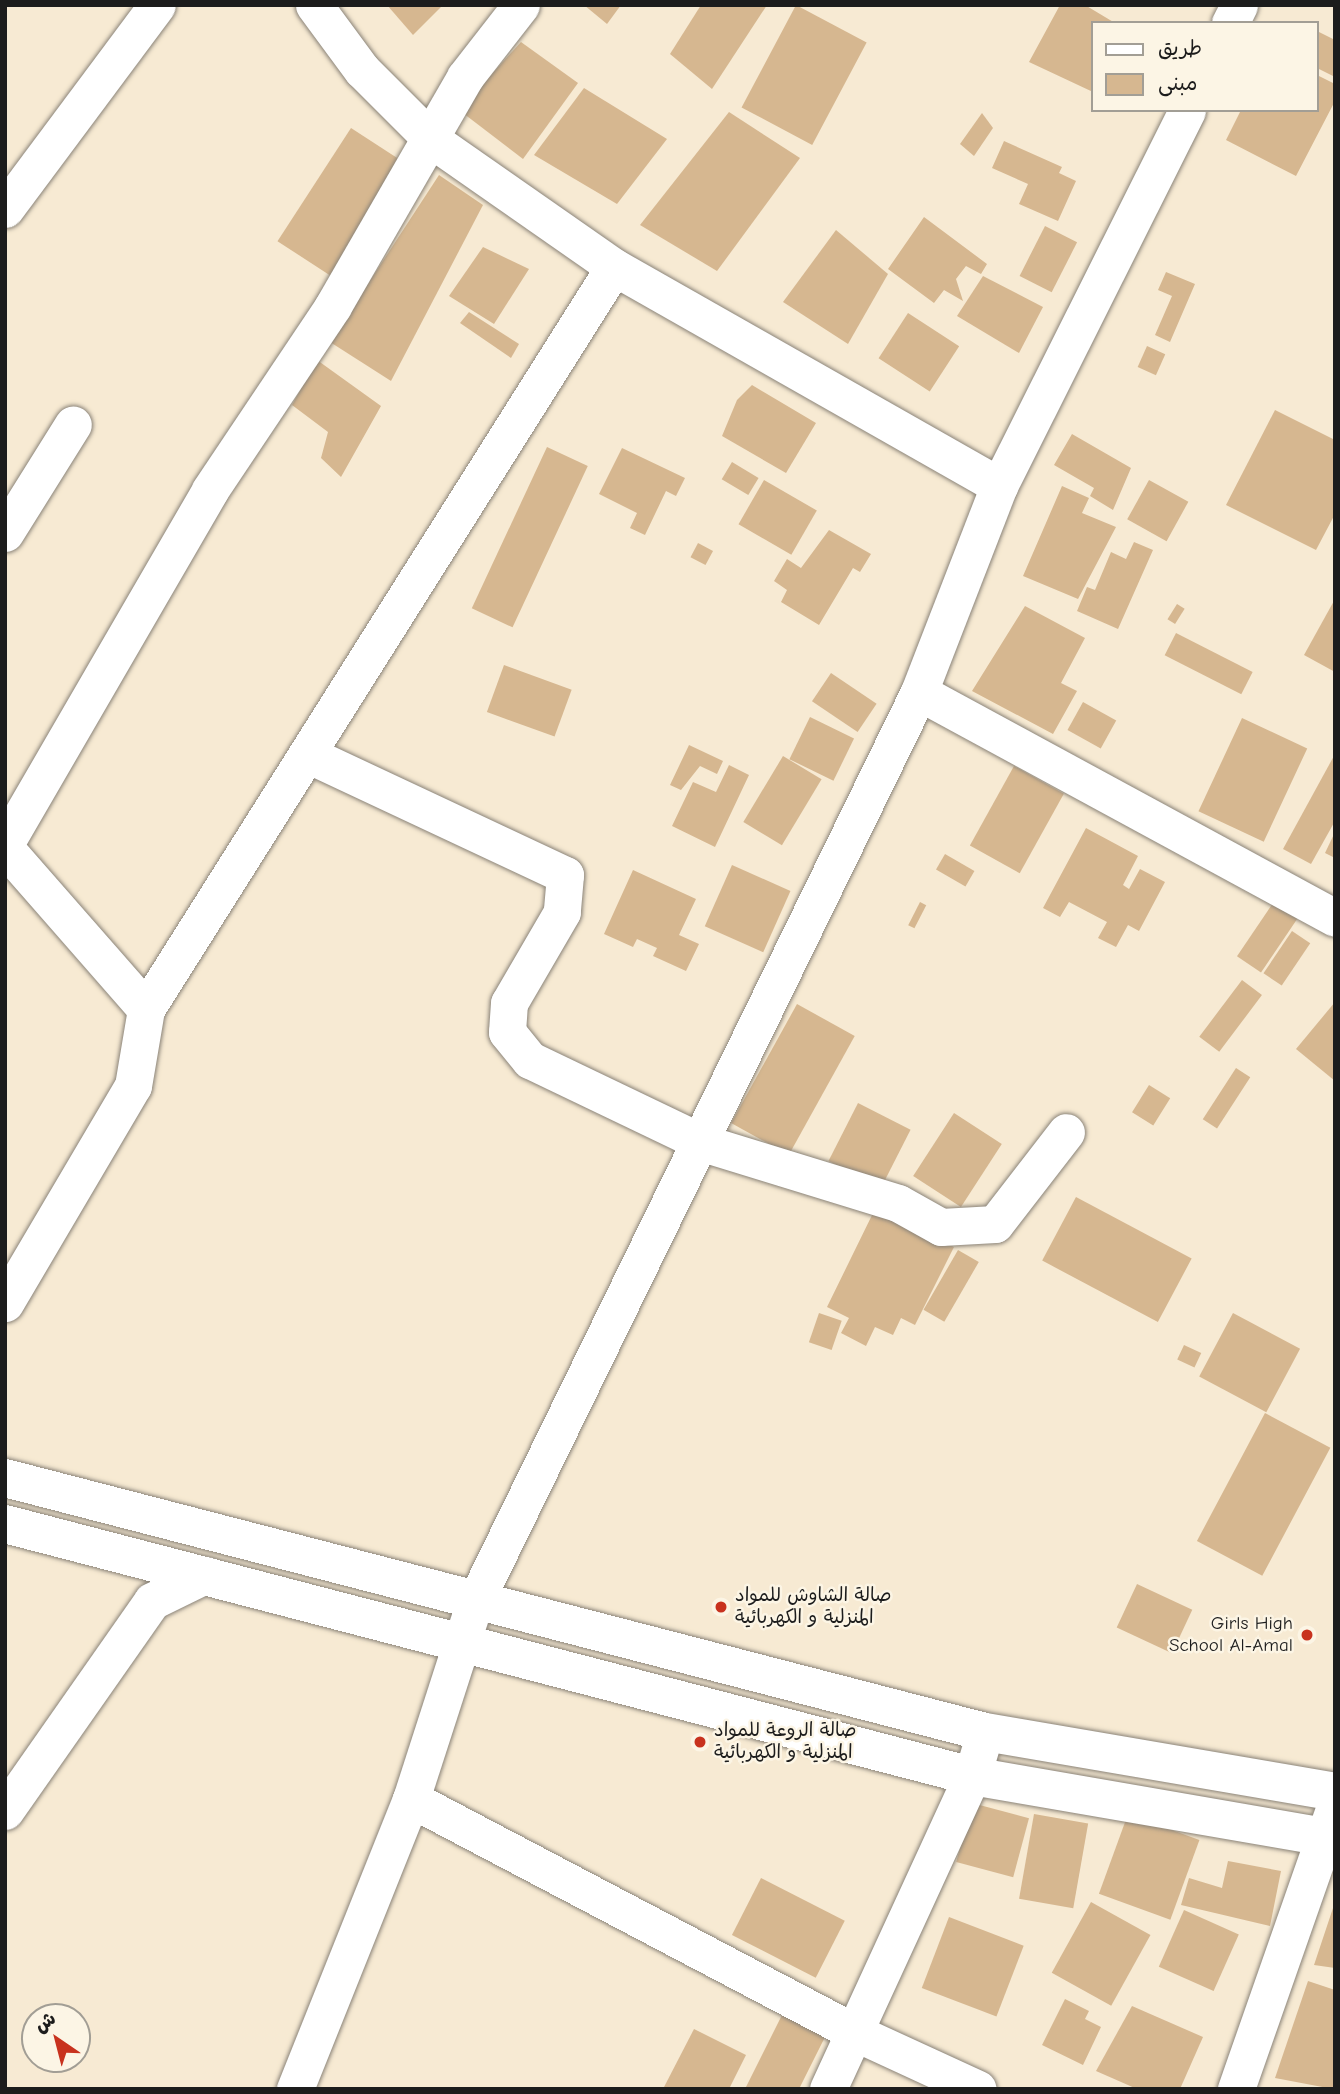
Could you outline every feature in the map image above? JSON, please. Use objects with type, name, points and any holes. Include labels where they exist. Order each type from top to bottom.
[{"type":"main road","points":[[5,1478],[474,1604],[985,1731],[1335,1792]]},
{"type":"main road","points":[[5,1524],[972,1776],[1332,1827]]},
{"type":"street","points":[[5,209],[157,5]]},
{"type":"street","points":[[314,5],[362,70],[432,140],[614,267],[999,486]]},
{"type":"street","points":[[146,1009],[5,846],[210,490],[432,140],[465,77],[521,5]]},
{"type":"street","points":[[1231,21],[1239,5]]},
{"type":"street","points":[[295,2089],[411,1799],[474,1604],[703,1143],[919,692],[999,486],[1186,112]]},
{"type":"street","points":[[5,1303],[133,1086],[146,1009],[614,267]]},
{"type":"street","points":[[5,533],[73,424]]},
{"type":"street","points":[[919,692],[1335,918]]},
{"type":"street","points":[[307,754],[565,875],[562,912],[509,1003],[507,1032],[530,1060],[703,1143],[898,1203],[941,1227],[974,1228],[995,1224],[1066,1132]]},
{"type":"street","points":[[5,1811],[152,1601],[205,1575]]},
{"type":"street","points":[[828,2089],[972,1776],[985,1731]]},
{"type":"street","points":[[411,1799],[854,2032],[978,2089]]},
{"type":"street","points":[[1236,2089],[1332,1827]]},
{"type":"building","points":[[387,5],[443,5],[413,35]]},
{"type":"building","points":[[584,5],[621,5],[607,24]]},
{"type":"building","points":[[701,5],[767,5],[712,89],[670,54]]},
{"type":"building","points":[[796,5],[867,43],[812,145],[742,107]]},
{"type":"building","points":[[1060,5],[1085,5],[1112,21],[1092,21],[1092,92],[1029,62]]},
{"type":"building","points":[[1319,32],[1335,40],[1335,77],[1319,69]]},
{"type":"building","points":[[521,42],[578,83],[523,159],[459,110]]},
{"type":"building","points":[[1319,76],[1335,84],[1335,101],[1296,176],[1226,140],[1240,112],[1319,112]]},
{"type":"building","points":[[584,88],[667,139],[617,204],[534,155]]},
{"type":"building","points":[[729,112],[800,158],[717,271],[640,225]]},
{"type":"building","points":[[982,113],[993,128],[974,156],[960,144]]},
{"type":"building","points":[[351,128],[407,164],[334,278],[277,241]]},
{"type":"building","points":[[1004,141],[1062,167],[1059,173],[1076,181],[1058,221],[1019,204],[1028,184],[992,168]]},
{"type":"building","points":[[439,175],[483,205],[391,381],[330,342]]},
{"type":"building","points":[[924,217],[987,264],[981,274],[966,266],[956,279],[963,301],[944,290],[934,303],[888,269]]},
{"type":"building","points":[[1045,226],[1077,242],[1052,292],[1020,276]]},
{"type":"building","points":[[836,230],[888,274],[848,344],[783,302]]},
{"type":"building","points":[[483,247],[529,269],[494,324],[449,296]]},
{"type":"building","points":[[1166,272],[1195,284],[1170,342],[1155,335],[1172,296],[1158,290]]},
{"type":"building","points":[[983,276],[1043,307],[1019,353],[957,316]]},
{"type":"building","points":[[469,312],[519,344],[511,358],[460,323]]},
{"type":"building","points":[[908,313],[959,346],[930,392],[879,358]]},
{"type":"building","points":[[1147,346],[1165,354],[1156,375],[1138,367]]},
{"type":"building","points":[[317,360],[381,406],[341,477],[321,458],[328,432],[292,405]]},
{"type":"building","points":[[752,385],[816,423],[786,473],[722,436],[737,400]]},
{"type":"building","points":[[1275,410],[1335,440],[1335,514],[1316,550],[1226,505]]},
{"type":"building","points":[[1072,434],[1131,468],[1113,510],[1090,496],[1094,488],[1054,465]]},
{"type":"building","points":[[547,447],[588,466],[513,627],[472,608]]},
{"type":"building","points":[[622,448],[685,478],[676,496],[666,491],[645,535],[630,528],[637,513],[599,494]]},
{"type":"building","points":[[732,462],[759,478],[748,495],[722,479]]},
{"type":"building","points":[[764,480],[817,511],[791,555],[738,524]]},
{"type":"building","points":[[1149,480],[1188,502],[1167,541],[1127,519]]},
{"type":"building","points":[[1062,486],[1089,498],[1082,513],[1116,527],[1078,599],[1023,576]]},
{"type":"building","points":[[829,530],[871,554],[860,572],[853,568],[819,625],[781,602],[787,590],[774,581],[787,559],[801,568]]},
{"type":"building","points":[[1134,542],[1153,550],[1118,629],[1077,611],[1087,587],[1095,590],[1111,552],[1126,559]]},
{"type":"building","points":[[698,543],[713,551],[705,565],[690,557]]},
{"type":"building","points":[[1335,599],[1335,672],[1304,655]]},
{"type":"building","points":[[1177,604],[1185,609],[1175,624],[1167,619]]},
{"type":"building","points":[[1025,606],[1085,638],[1061,683],[1077,691],[1053,734],[972,691]]},
{"type":"building","points":[[1176,633],[1253,672],[1241,694],[1165,655]]},
{"type":"building","points":[[504,665],[572,690],[555,737],[487,712]]},
{"type":"building","points":[[831,673],[877,704],[858,732],[812,701]]},
{"type":"building","points":[[1083,702],[1116,720],[1101,748],[1067,730]]},
{"type":"building","points":[[810,717],[854,738],[833,781],[789,759]]},
{"type":"building","points":[[1242,718],[1307,748],[1264,842],[1198,811]]},
{"type":"building","points":[[689,745],[723,761],[717,774],[700,766],[681,790],[670,785]]},
{"type":"building","points":[[1335,754],[1335,821],[1311,864],[1283,849]]},
{"type":"building","points":[[783,756],[822,779],[782,845],[743,822]]},
{"type":"building","points":[[729,765],[749,775],[715,847],[672,826],[693,782],[716,792]]},
{"type":"building","points":[[1014,766],[1064,794],[1020,873],[970,846]]},
{"type":"building","points":[[1086,828],[1138,856],[1123,885],[1129,889],[1140,869],[1165,882],[1139,931],[1128,925],[1116,947],[1098,938],[1107,922],[1069,902],[1060,917],[1043,908]]},
{"type":"building","points":[[1335,832],[1335,858],[1325,853]]},
{"type":"building","points":[[945,854],[974,871],[965,887],[936,870]]},
{"type":"building","points":[[732,865],[790,891],[763,952],[705,926]]},
{"type":"building","points":[[633,870],[696,899],[679,935],[699,944],[686,971],[653,956],[657,948],[637,939],[633,947],[604,934]]},
{"type":"building","points":[[1275,900],[1299,916],[1261,973],[1237,956]]},
{"type":"building","points":[[920,902],[926,905],[914,928],[908,925]]},
{"type":"building","points":[[1292,931],[1310,943],[1282,986],[1263,973]]},
{"type":"building","points":[[1242,980],[1262,995],[1219,1052],[1199,1037]]},
{"type":"building","points":[[1335,1002],[1335,1081],[1296,1049]]},
{"type":"building","points":[[797,1004],[855,1036],[789,1155],[731,1123]]},
{"type":"building","points":[[1236,1068],[1250,1077],[1217,1128],[1203,1119]]},
{"type":"building","points":[[1149,1085],[1170,1098],[1153,1125],[1132,1112]]},
{"type":"building","points":[[858,1103],[911,1130],[881,1188],[828,1161]]},
{"type":"building","points":[[954,1113],[1002,1144],[961,1207],[913,1176]]},
{"type":"building","points":[[1076,1197],[1192,1259],[1158,1322],[1042,1261]]},
{"type":"building","points":[[875,1209],[954,1247],[915,1325],[901,1318],[893,1335],[875,1327],[866,1346],[841,1333],[849,1318],[827,1307]]},
{"type":"building","points":[[958,1250],[979,1262],[944,1322],[924,1310]]},
{"type":"building","points":[[819,1313],[842,1321],[832,1350],[809,1342]]},
{"type":"building","points":[[1233,1313],[1300,1349],[1266,1412],[1199,1377]]},
{"type":"building","points":[[1184,1345],[1201,1353],[1194,1368],[1177,1360]]},
{"type":"building","points":[[1265,1413],[1330,1448],[1262,1576],[1197,1541]]},
{"type":"building","points":[[1137,1584],[1192,1610],[1172,1653],[1117,1628]]},
{"type":"building","points":[[972,1803],[1029,1818],[1013,1877],[956,1862]]},
{"type":"building","points":[[1034,1814],[1088,1824],[1073,1908],[1019,1899]]},
{"type":"building","points":[[1128,1814],[1199,1840],[1170,1920],[1099,1894]]},
{"type":"building","points":[[1228,1861],[1281,1871],[1270,1926],[1181,1905],[1189,1878],[1222,1888]]},
{"type":"building","points":[[761,1878],[845,1921],[816,1978],[732,1935]]},
{"type":"building","points":[[1091,1902],[1150,1935],[1111,2006],[1052,1973]]},
{"type":"building","points":[[1335,1902],[1335,1968],[1314,1965]]},
{"type":"building","points":[[1184,1910],[1239,1934],[1214,1991],[1159,1967]]},
{"type":"building","points":[[949,1917],[1024,1946],[996,2017],[922,1988]]},
{"type":"building","points":[[1308,1981],[1335,1990],[1333,2089],[1275,2078]]},
{"type":"building","points":[[1065,1999],[1089,2011],[1085,2019],[1101,2027],[1083,2065],[1042,2045]]},
{"type":"building","points":[[1132,2006],[1203,2037],[1180,2089],[1137,2089],[1096,2071]]},
{"type":"building","points":[[782,2015],[825,2037],[799,2089],[745,2089]]},
{"type":"building","points":[[694,2029],[746,2055],[729,2089],[663,2089]]},
{"type":"place","name":"صالة الشاوش للمواد المنزلية و الكهربائية","points":[[721,1607]]},
{"type":"place","name":"Girls High School Al-Amal","points":[[1307,1635]]},
{"type":"place","name":"صالة الروعة للمواد المنزلية و الكهربائية","points":[[700,1742]]}]
